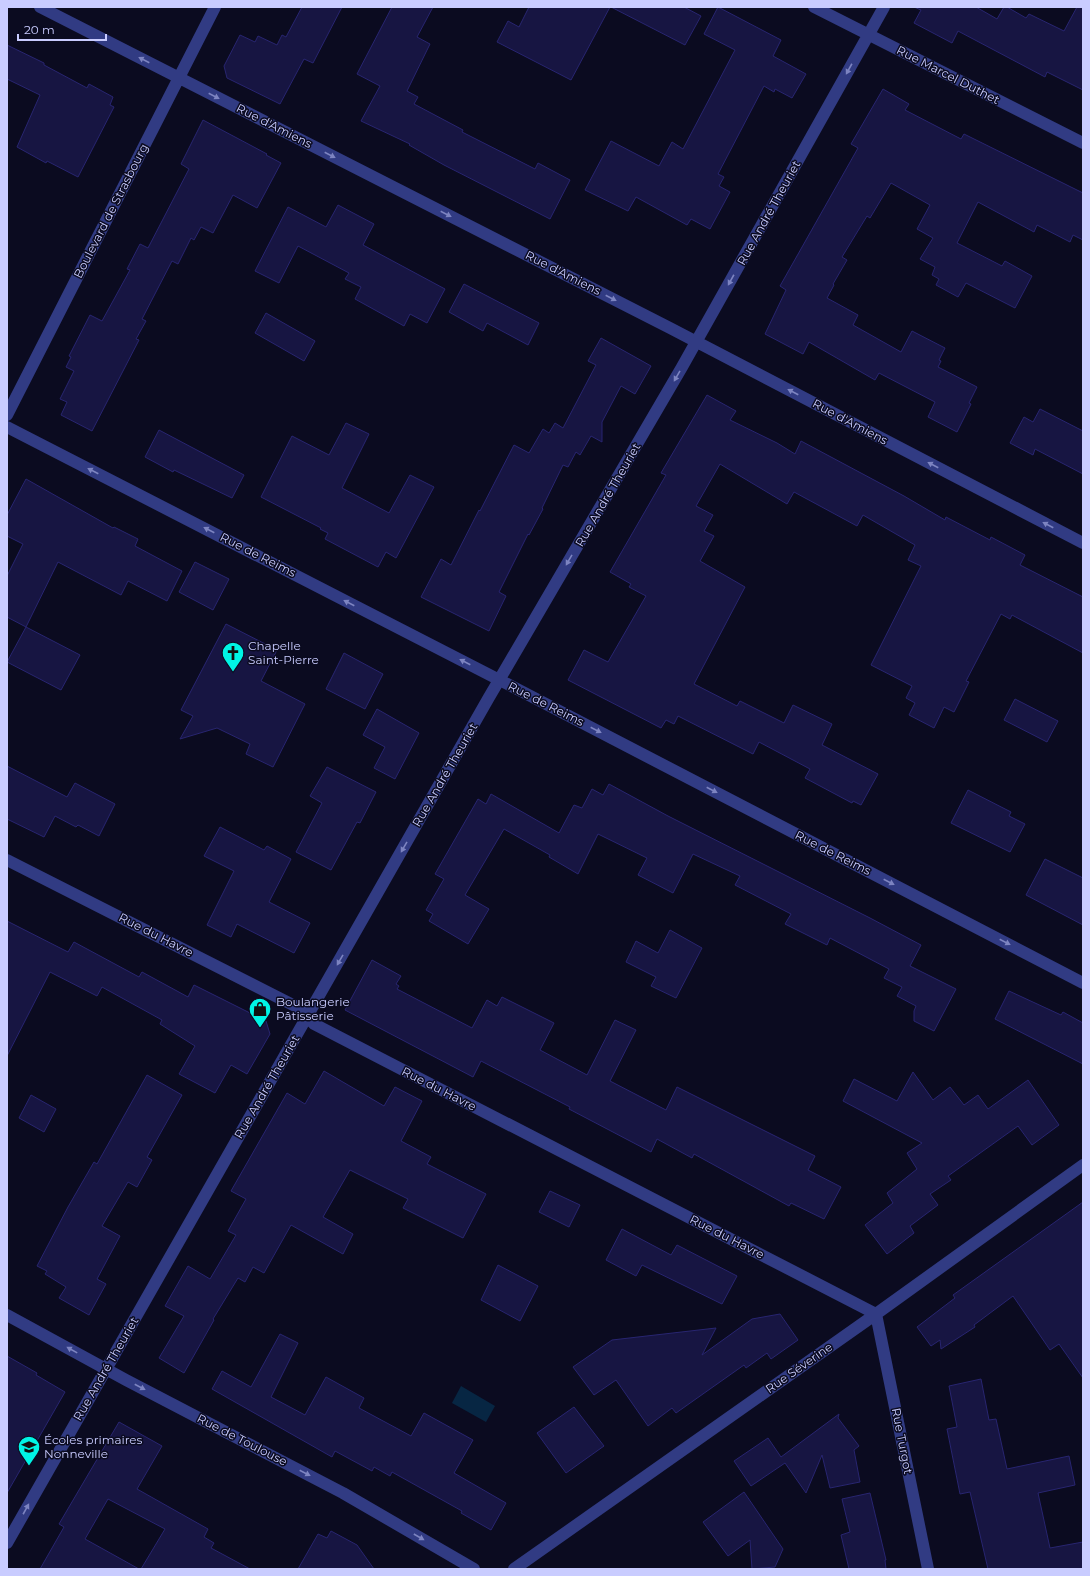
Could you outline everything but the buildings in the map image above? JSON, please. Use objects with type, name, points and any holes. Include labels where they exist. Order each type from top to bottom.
[{"type":"street","name":"Rue d'Amiens","points":[[40,7],[696,342],[1083,543]]},
{"type":"street","name":"Boulevard de Strasbourg","points":[[7,415],[215,7]]},
{"type":"street","name":"Rue Marcel Duthet","points":[[814,7],[1083,143]]},
{"type":"street","name":"Rue André Theuriet","points":[[7,1543],[500,680],[696,342],[884,7]]},
{"type":"street","name":"Rue de Reims","points":[[7,427],[500,680],[1083,983]]},
{"type":"street","name":"Rue du Havre","points":[[7,860],[299,1008],[314,1024],[327,1032],[876,1314]]},
{"type":"street","name":"Rue Séverine","points":[[514,1569],[876,1314],[1083,1165]]},
{"type":"street","name":"Rue Turgot","points":[[876,1314],[928,1569]]},
{"type":"street","name":"Rue de Toulouse","points":[[7,1315],[106,1369],[343,1493],[474,1569]]},
{"type":"water","points":[[461,1386],[495,1406],[486,1422],[452,1403]]},
{"type":"place","name":"Chapelle Saint-Pierre","points":[[233,672]]},
{"type":"place","name":"Boulangerie Pâtisserie","points":[[260,1028]]},
{"type":"place","name":"Écoles primaires Nonneville","points":[[29,1466]]}]
